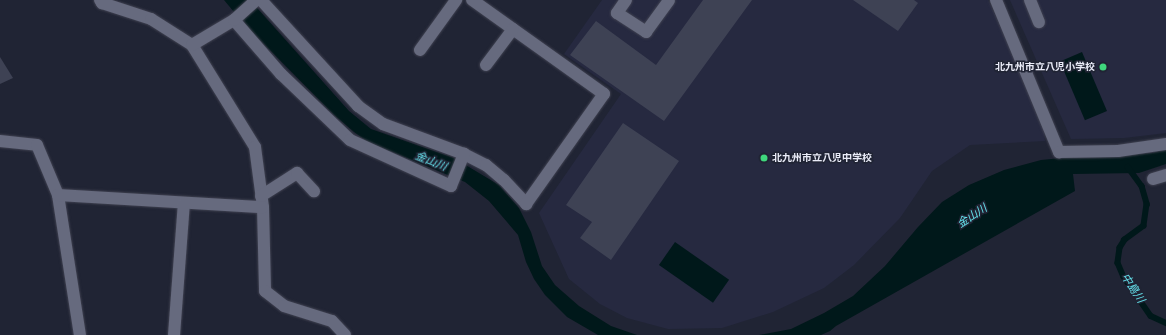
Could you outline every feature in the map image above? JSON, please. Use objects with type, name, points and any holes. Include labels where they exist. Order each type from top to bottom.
[{"type":"street","points":[[100,0],[102,3],[151,19],[192,45],[255,147],[262,201],[265,291],[284,306],[332,320],[345,335]]},
{"type":"street","points":[[192,45],[236,19],[257,0],[358,106],[383,124],[463,158],[486,166],[504,180],[526,204],[604,94],[472,0]]},
{"type":"street","points":[[420,50],[456,0]]},
{"type":"street","points":[[626,0],[617,13],[646,32],[669,0]]},
{"type":"street","points":[[996,0],[1059,152],[1118,151],[1166,144]]},
{"type":"street","points":[[1030,0],[1039,22]]},
{"type":"street","points":[[236,19],[281,74],[350,140],[451,186],[463,158]]},
{"type":"street","points":[[486,66],[513,29]]},
{"type":"street","points":[[0,142],[37,145],[58,195],[80,335]]},
{"type":"street","points":[[58,195],[184,203],[262,201],[296,173],[314,191]]},
{"type":"street","points":[[1153,179],[1166,175]]},
{"type":"street","points":[[174,335],[184,203]]},
{"type":"shaded area","name":"北九州市立八児中学校","points":[[602,0],[988,0],[1043,117],[1045,141],[970,145],[932,171],[900,218],[854,265],[824,288],[773,312],[722,328],[668,329],[627,318],[600,304],[569,279],[539,213],[621,94],[564,54]]},
{"type":"shaded area","name":"北九州市立八児小学校","points":[[1010,0],[1166,0],[1166,133],[1124,138],[1071,139]]},
{"type":"water","name":"金山川","points":[[224,0],[250,0],[349,111],[371,129],[454,158],[499,185],[519,208],[531,232],[542,266],[555,285],[579,306],[611,326],[637,335],[598,335],[567,317],[545,295],[534,279],[526,262],[518,235],[489,201],[465,182],[368,142],[354,132],[334,115],[244,24]]},
{"type":"water","points":[[1082,52],[1107,111],[1085,120],[1060,61]]},
{"type":"water","name":"金山川","points":[[1166,149],[1166,164],[1139,173],[1073,174],[1075,191],[836,326],[830,331],[821,335],[759,335],[791,329],[824,313],[853,296],[885,266],[918,227],[942,202],[969,185],[1004,170],[1041,160],[1152,153]]},
{"type":"water","points":[[675,242],[729,280],[713,303],[659,265]]},
{"type":"building","points":[[703,0],[752,0],[664,121],[570,55],[596,21],[656,65]]},
{"type":"building","points":[[853,0],[914,0],[918,3],[898,31]]},
{"type":"building","points":[[0,57],[13,78],[0,84]]},
{"type":"building","points":[[623,123],[679,161],[611,260],[580,238],[592,222],[566,205]]},
{"type":"waterway","name":"中島川","points":[[1128,167],[1142,186],[1147,204],[1144,226],[1125,240],[1120,248],[1118,263],[1124,277],[1151,316],[1166,323]]},
{"type":"place","name":"北九州市立八児小学校","points":[[1103,67]]},
{"type":"place","name":"北九州市立八児中学校","points":[[764,158]]}]
